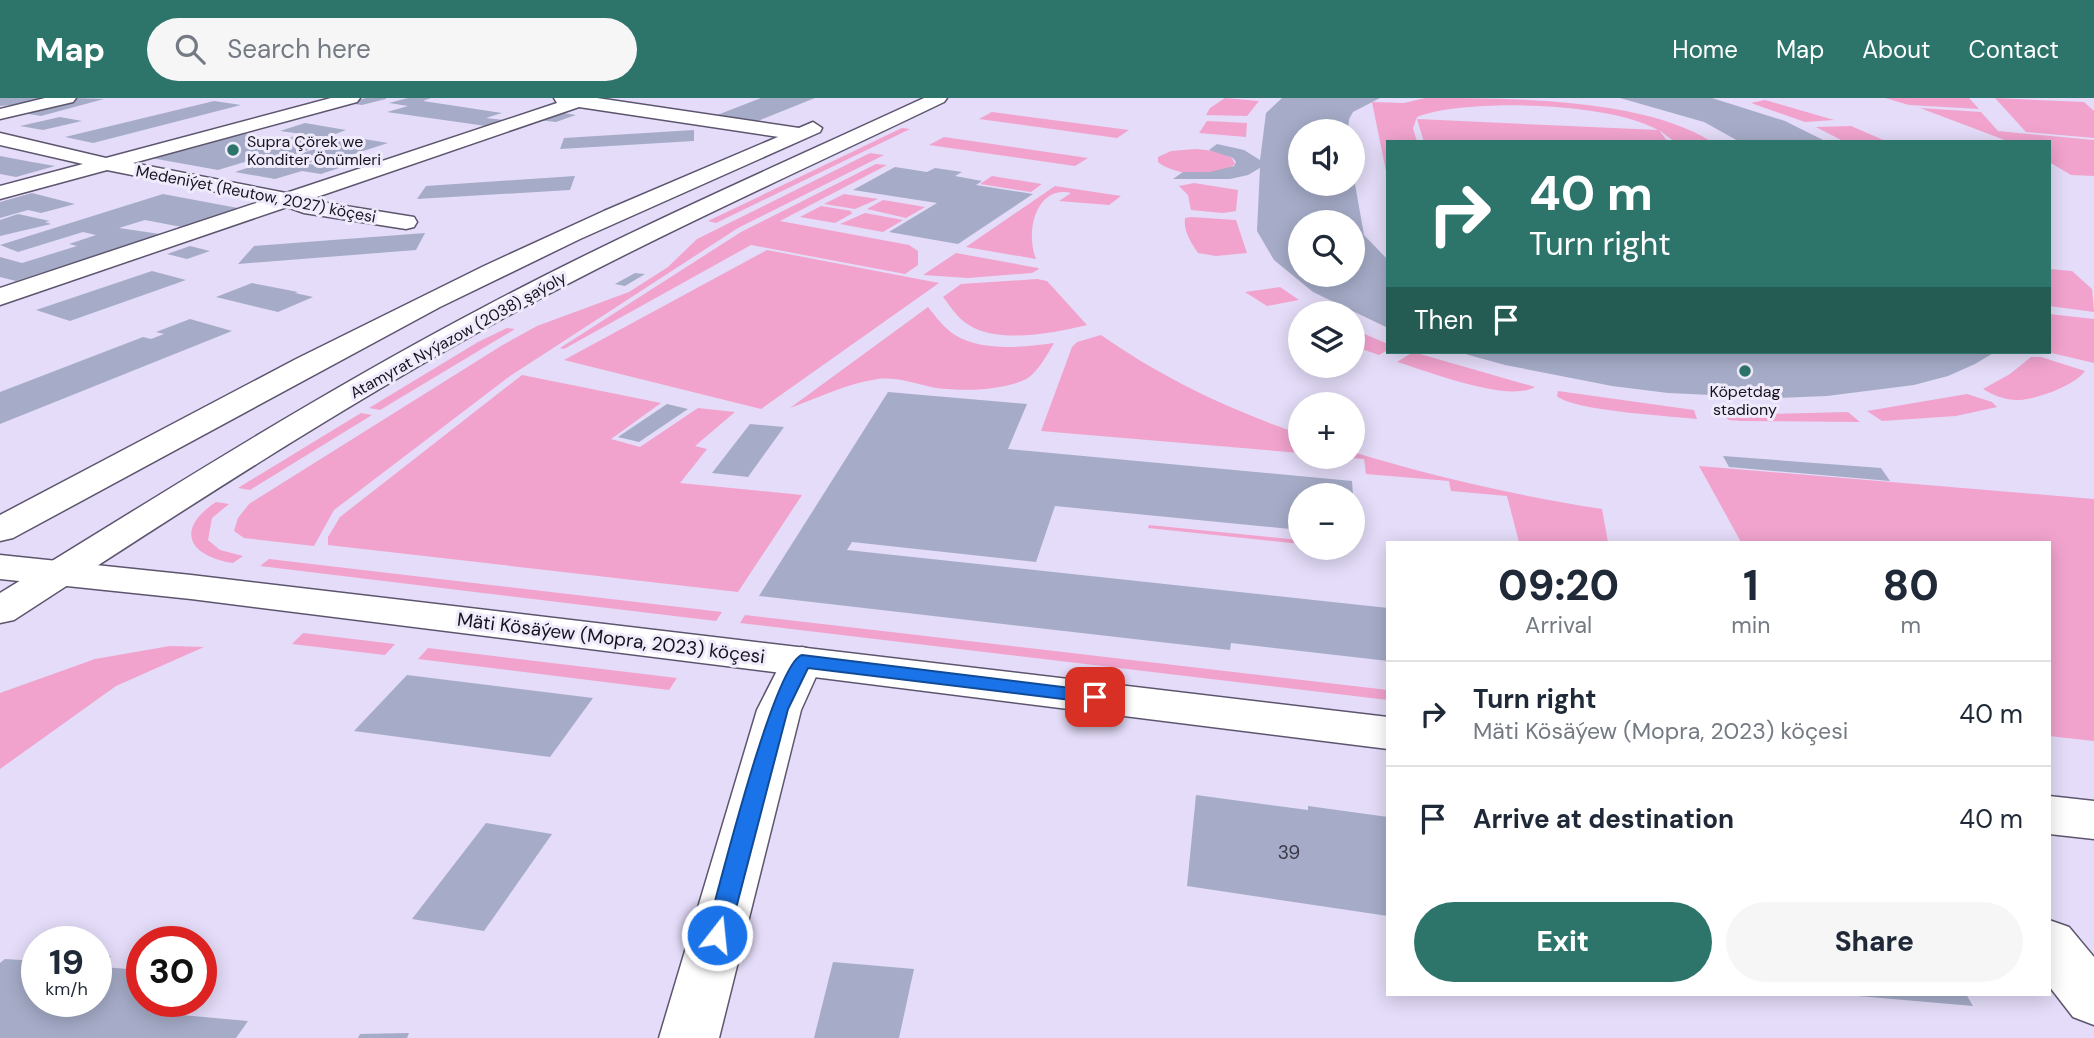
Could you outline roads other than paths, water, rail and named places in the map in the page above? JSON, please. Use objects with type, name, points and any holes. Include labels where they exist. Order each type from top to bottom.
[{"type":"street","points":[[0,114],[66,98]]},
{"type":"street","name":"Medeniýet (Reutow, 2027) köçesi","points":[[0,193],[351,98]]},
{"type":"street","points":[[554,98],[799,134]]},
{"type":"street","name":"Atamyrat Nyýazow (2038) şaýoly","points":[[0,530],[408,313],[625,209],[882,98]]},
{"type":"street","name":"Atamyrat Nyýazow (2038) şaýoly","points":[[0,611],[214,474],[432,346],[666,225],[938,98]]},
{"type":"street","points":[[0,297],[582,100]]},
{"type":"street","points":[[278,102],[315,108]]},
{"type":"street","name":"Medeniýet (Reutow, 2027) köçesi","points":[[0,139],[106,164],[284,199],[304,206],[406,222]]},
{"type":"street","name":"Mäti Kösäýew (Mopra, 2023) köçesi","points":[[0,567],[191,587],[1386,733]]},
{"type":"street","points":[[689,1038],[779,709],[802,661]]},
{"type":"street","points":[[2051,815],[2094,820]]},
{"type":"street","points":[[2051,946],[2094,999]]},
{"type":"place","name":"Supra Çörek we Konditer Önümleri","points":[[233,150]]},
{"type":"place","name":"Köpetdag stadiony","points":[[1745,371]]}]
